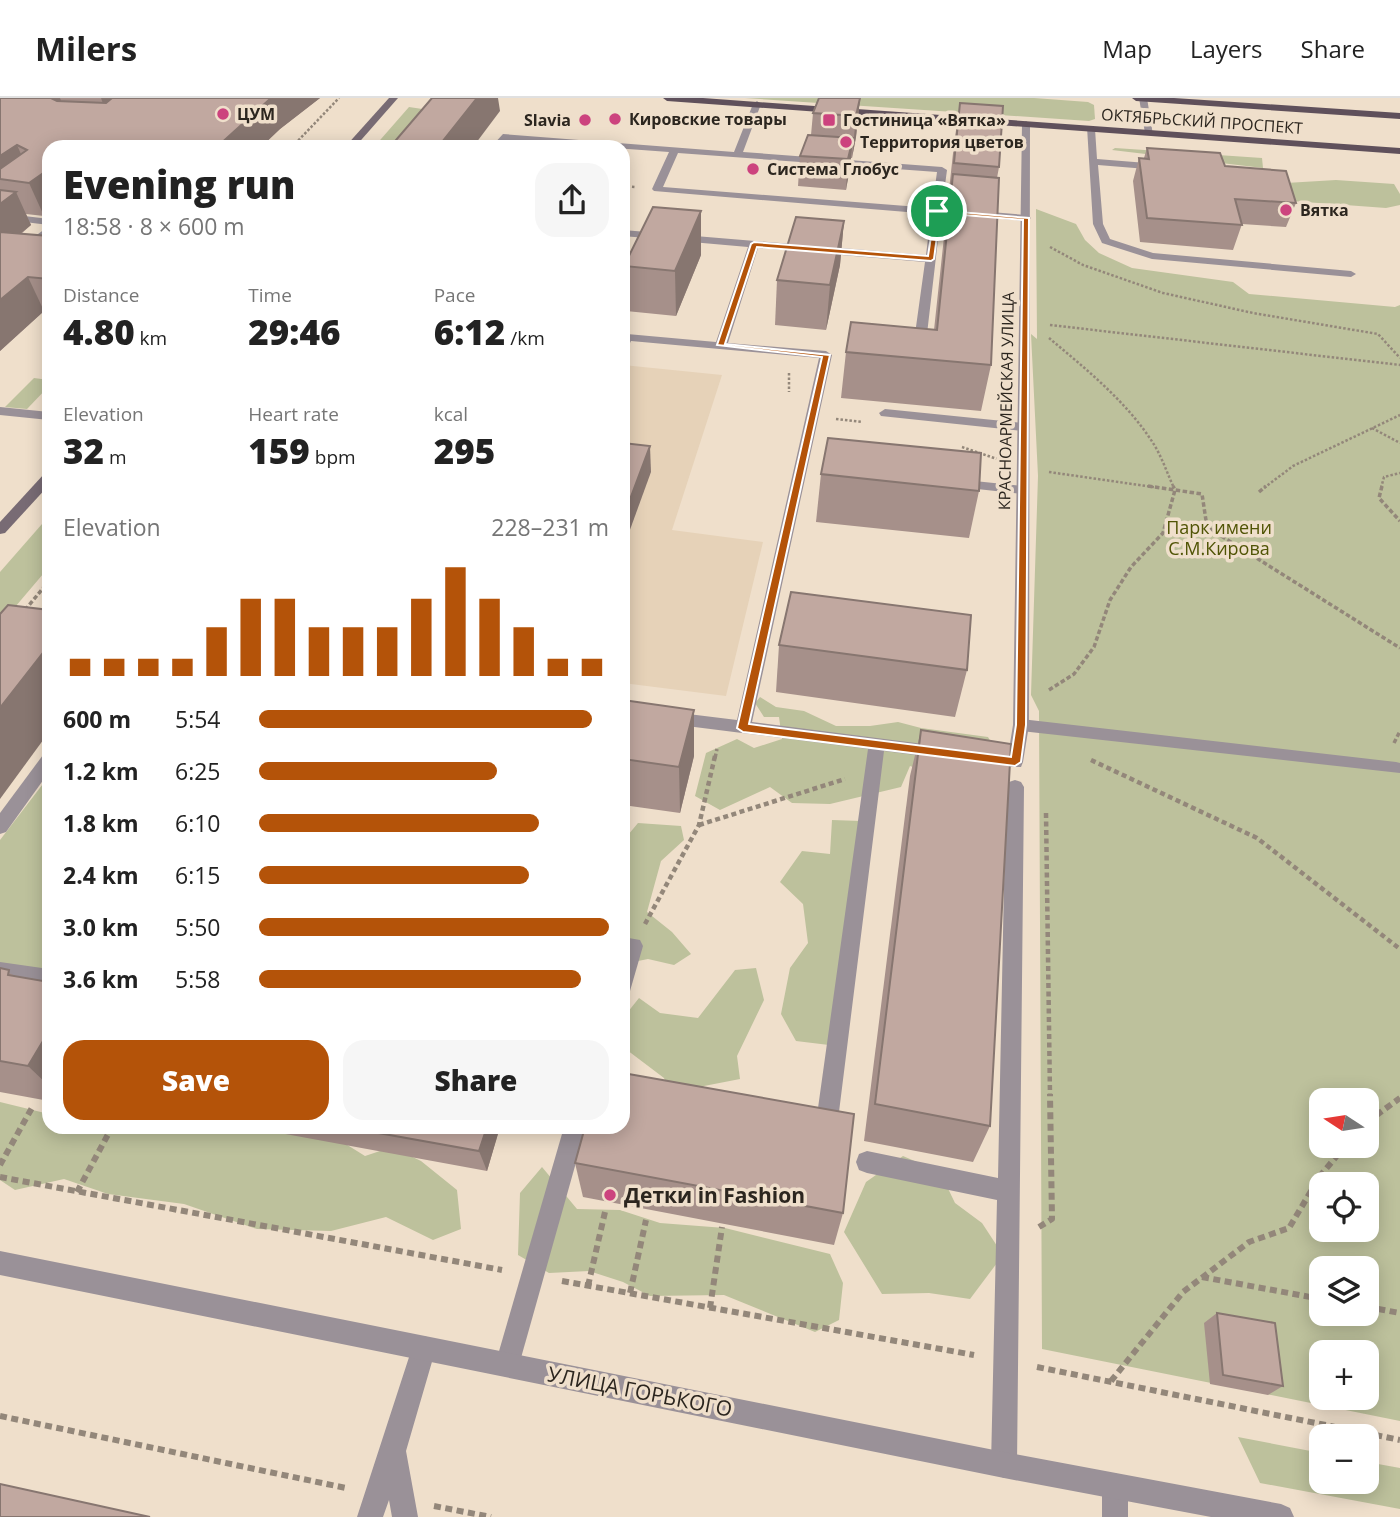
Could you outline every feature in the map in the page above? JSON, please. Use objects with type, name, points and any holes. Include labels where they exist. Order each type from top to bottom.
[{"type":"main road","points":[[356,140],[394,98]]},
{"type":"main road","name":"ОКТЯБРЬСКИЙ ПРОСПЕКТ","points":[[667,98],[1400,151]]},
{"type":"main road","name":"ОКТЯБРЬСКИЙ ПРОСПЕКТ","points":[[1136,98],[1400,116]]},
{"type":"main road","points":[[0,530],[42,485]]},
{"type":"street","points":[[1143,98],[1150,133]]},
{"type":"street","points":[[737,155],[757,104]]},
{"type":"street","name":"КРАСНОАРМЕЙСКАЯ УЛИЦА","points":[[1009,761],[1021,725],[1021,490],[1027,124]]},
{"type":"street","points":[[1090,129],[1098,224],[1106,241],[1152,256],[1351,274]]},
{"type":"street","points":[[501,140],[503,137],[543,140]]},
{"type":"street","points":[[630,147],[942,170],[921,334]]},
{"type":"street","points":[[675,150],[657,189],[1026,218]]},
{"type":"street","points":[[1093,162],[1176,168]]},
{"type":"street","points":[[0,216],[42,221]]},
{"type":"street","points":[[630,234],[931,259]]},
{"type":"street","points":[[42,235],[27,247],[42,248]]},
{"type":"street","points":[[721,345],[754,244]]},
{"type":"street","points":[[630,337],[826,355],[743,728]]},
{"type":"street","points":[[0,411],[42,415]]},
{"type":"street","points":[[885,413],[1023,426]]},
{"type":"street","points":[[940,481],[1021,490]]},
{"type":"street","points":[[630,713],[951,754]]},
{"type":"street","points":[[1021,725],[1396,768]]},
{"type":"street","points":[[800,1115],[827,1120],[877,744]]},
{"type":"street","points":[[0,827],[42,769]]},
{"type":"street","points":[[1004,1465],[1015,787]]},
{"type":"street","points":[[0,970],[42,977]]},
{"type":"street","points":[[507,1365],[573,1134]]},
{"type":"street","points":[[867,1162],[1009,1191]]},
{"type":"street","name":"УЛИЦА ГОРЬКОГО","points":[[0,1263],[1004,1465],[1281,1517]]},
{"type":"street","points":[[388,1507],[393,1451],[424,1348]]},
{"type":"street","points":[[1115,1486],[1115,1517]]},
{"type":"path","points":[[299,140],[339,98]]},
{"type":"path","points":[[1047,245],[1066,257],[1122,280],[1182,297],[1378,334],[1400,358]]},
{"type":"path","points":[[1025,322],[1400,365]]},
{"type":"path","points":[[1046,337],[1106,391],[1142,429],[1152,442],[1175,490],[1163,533],[1131,567],[1110,600],[1094,647],[1074,674],[1046,692]]},
{"type":"path","points":[[1259,492],[1293,466],[1400,415]]},
{"type":"path","points":[[1372,428],[1400,443]]},
{"type":"path","points":[[1022,467],[1202,494],[1207,527],[1400,648]]},
{"type":"path","points":[[1400,473],[1384,477],[1379,498],[1400,521]]},
{"type":"path","points":[[19,617],[42,589]]},
{"type":"path","points":[[630,942],[699,825],[723,725]]},
{"type":"path","points":[[1080,754],[1257,838],[1400,949]]},
{"type":"path","points":[[699,825],[873,770]]},
{"type":"path","points":[[1008,1246],[1052,1219],[1046,802]]},
{"type":"path","points":[[1379,1113],[1400,1098]]},
{"type":"path","points":[[0,1165],[33,1105]]},
{"type":"path","points":[[77,1192],[108,1134]]},
{"type":"path","points":[[1111,1381],[1183,1292],[1249,1242],[1289,1228],[1320,1176],[1335,1158]]},
{"type":"path","points":[[0,1178],[1006,1361],[1400,1440]]},
{"type":"path","points":[[588,1286],[606,1212]]},
{"type":"path","points":[[630,1293],[646,1220]]},
{"type":"path","points":[[710,1308],[723,1227]]},
{"type":"path","points":[[1201,1277],[1309,1297]]},
{"type":"path","points":[[1379,1309],[1400,1313]]},
{"type":"path","points":[[0,1416],[388,1507],[491,1517]]},
{"type":"shaded area","points":[[630,366],[722,375],[672,530],[763,542],[726,696],[630,684]]},
{"type":"green space","points":[[745,98],[1034,98],[1088,102],[1094,105],[1095,119],[1089,121]]},
{"type":"green space","points":[[409,107],[429,110],[411,140],[380,140]]},
{"type":"green space","points":[[1115,148],[1262,158],[1263,168],[1112,150]]},
{"type":"green space","points":[[1336,180],[1394,184],[1400,194],[1400,205],[1386,208],[1291,201],[1286,183]]},
{"type":"green space","name":"Парк имени С.М.Кирова","points":[[1036,209],[1076,224],[1085,240],[1099,253],[1132,268],[1233,282],[1249,294],[1395,307],[1400,305],[1400,1421],[1345,1410],[1379,1410],[1379,1340],[1309,1340],[1309,1403],[1042,1349],[1039,711],[1031,695],[1038,476],[1031,334],[1037,339]]},
{"type":"green space","points":[[34,378],[42,379],[42,393],[27,409],[5,407]]},
{"type":"green space","points":[[42,524],[42,575],[10,613],[0,614],[0,572]]},
{"type":"green space","points":[[760,697],[776,707],[804,711],[836,726],[870,726],[898,722],[921,728],[988,737],[1003,763],[942,777],[910,766],[901,787],[830,804],[792,803],[770,787],[720,810],[695,796],[706,753],[737,739],[754,748],[782,739],[779,717],[764,717],[755,703]]},
{"type":"green space","points":[[42,785],[42,989],[0,968],[0,840]]},
{"type":"green space","points":[[832,820],[861,821],[829,1045],[796,1041],[781,1014],[790,968],[808,943],[803,904],[780,882],[802,851],[830,854]]},
{"type":"green space","points":[[638,823],[681,826],[684,840],[661,861],[647,912],[672,932],[691,954],[674,965],[648,959],[630,963],[630,833]]},
{"type":"green space","points":[[756,968],[764,1000],[737,1056],[740,1079],[704,1086],[678,1115],[664,1078],[630,1052],[630,1009],[639,998],[660,1013],[698,1018],[735,970]]},
{"type":"green space","points":[[0,1102],[42,1112],[42,1134],[330,1134],[365,1156],[392,1147],[421,1161],[457,1190],[461,1229],[433,1240],[386,1217],[331,1231],[257,1229],[184,1204],[108,1194],[64,1179],[15,1190],[0,1180]]},
{"type":"green space","points":[[903,1156],[940,1172],[955,1203],[982,1223],[1003,1255],[970,1299],[929,1293],[882,1294],[844,1232],[866,1182]]},
{"type":"green space","points":[[542,1167],[577,1209],[620,1210],[660,1223],[725,1228],[830,1254],[843,1283],[839,1320],[815,1332],[724,1295],[650,1296],[623,1282],[589,1271],[549,1273],[518,1255],[520,1193]]},
{"type":"green space","points":[[1238,1437],[1309,1451],[1309,1492],[1260,1483]]},
{"type":"green space","points":[[1379,1464],[1400,1468],[1400,1509],[1319,1494],[1379,1494]]},
{"type":"building","points":[[0,98],[51,98],[57,101],[106,103],[112,98],[271,98],[225,140],[42,140],[42,174],[29,183],[0,179],[0,169],[27,150],[17,145],[0,156]]},
{"type":"building","points":[[432,98],[477,98],[444,140],[396,140]]},
{"type":"building","points":[[819,98],[860,98],[856,116],[813,113]]},
{"type":"building","points":[[960,103],[1003,106],[999,167],[954,163]]},
{"type":"building","points":[[808,135],[853,138],[848,159],[800,156]]},
{"type":"building","points":[[1147,148],[1220,153],[1225,166],[1286,171],[1296,203],[1235,199],[1242,225],[1147,218],[1139,158],[1149,159]]},
{"type":"building","points":[[953,174],[999,178],[991,365],[846,352],[851,322],[937,330]]},
{"type":"building","points":[[0,190],[16,192],[0,204]]},
{"type":"building","points":[[653,207],[701,211],[675,271],[630,267],[630,254]]},
{"type":"building","points":[[796,217],[844,221],[830,285],[777,280]]},
{"type":"building","points":[[0,232],[42,235],[42,278],[28,277],[0,300]]},
{"type":"building","points":[[828,438],[981,453],[979,491],[821,474]]},
{"type":"building","points":[[630,444],[650,446],[630,499]]},
{"type":"building","points":[[791,592],[971,615],[967,670],[779,645]]},
{"type":"building","points":[[8,605],[42,609],[42,654],[0,708],[0,614]]},
{"type":"building","points":[[630,701],[694,710],[679,767],[630,760]]},
{"type":"building","points":[[921,730],[1011,744],[990,1126],[875,1104]]},
{"type":"building","points":[[0,968],[9,970],[8,975],[42,981],[42,1043],[28,1066],[0,1061]]},
{"type":"building","points":[[630,1074],[854,1114],[843,1213],[575,1163],[583,1134],[630,1134]]},
{"type":"building","points":[[384,1134],[485,1134],[479,1151]]},
{"type":"building","points":[[1217,1313],[1275,1323],[1283,1386],[1223,1375]]},
{"type":"building","points":[[0,1484],[150,1517],[0,1517]]},
{"type":"place","name":"ЦУМ","points":[[223,114]]},
{"type":"place","name":"Кировские товары","points":[[615,119]]},
{"type":"place","name":"Slavia","points":[[585,120]]},
{"type":"place","name":"Гостиница «Вятка»","points":[[829,120]]},
{"type":"place","name":"Территория цветов","points":[[846,142]]},
{"type":"place","name":"Система Глобус","points":[[753,169]]},
{"type":"place","name":"Вятка","points":[[1286,210]]},
{"type":"place","name":"Детки in Fashion","points":[[610,1195]]},
{"type":"route","points":[[937,211],[1026,218],[1021,490],[1021,725],[1015,762],[743,728],[826,355],[721,345],[754,244],[931,259],[937,211]]}]
